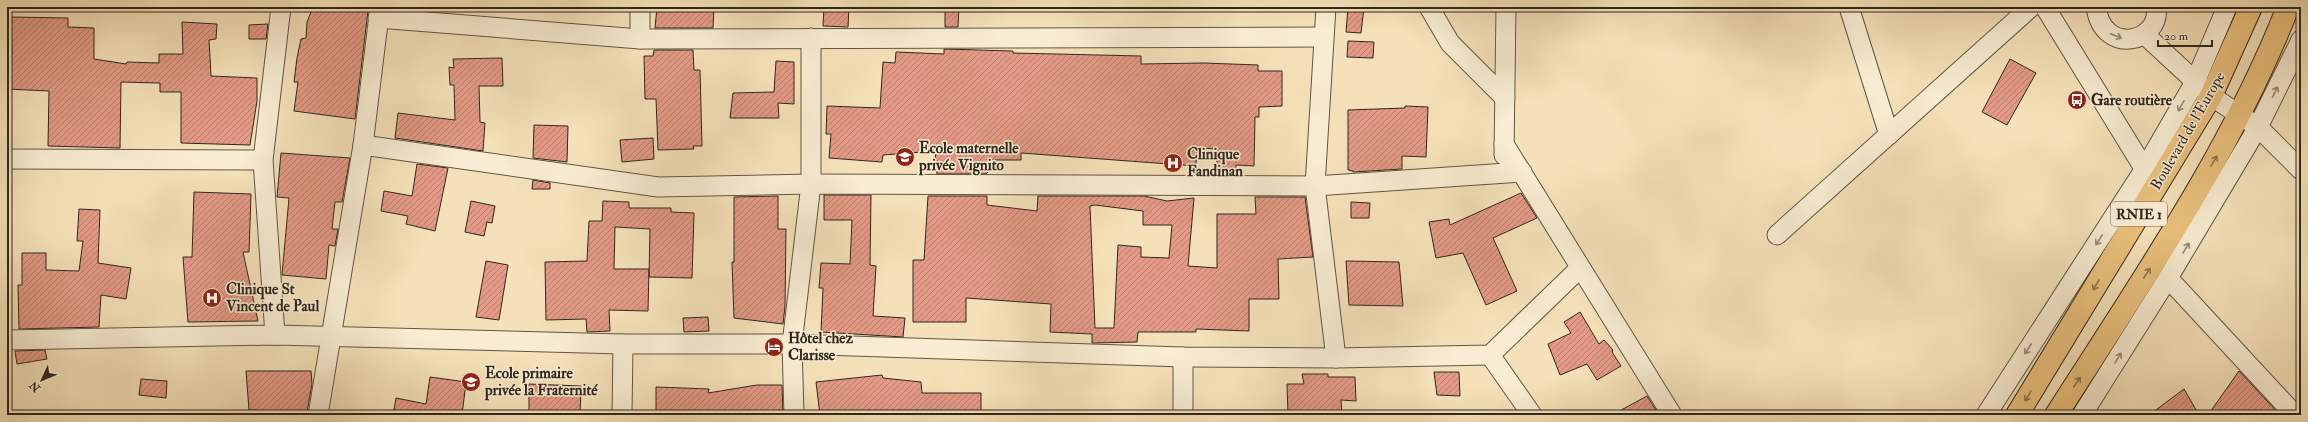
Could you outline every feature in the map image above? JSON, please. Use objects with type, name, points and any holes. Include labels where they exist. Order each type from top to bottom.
[{"type":"highway","name":"Boulevard de l’Europe","points":[[2017,415],[2150,178],[2250,7]]},
{"type":"highway","name":"RNIE 1","points":[[2056,415],[2153,262],[2225,143],[2272,48],[2288,7]]},
{"type":"street","points":[[275,335],[263,160],[281,7]]},
{"type":"street","points":[[640,7],[640,39]]},
{"type":"street","points":[[1326,7],[1315,186],[1336,358]]},
{"type":"street","points":[[1428,7],[1450,42],[1505,98]]},
{"type":"street","points":[[1506,7],[1504,144],[1513,172],[1580,268],[1672,415]]},
{"type":"street","points":[[1850,7],[1889,135]]},
{"type":"street","points":[[1777,234],[2031,7]]},
{"type":"street","points":[[1986,415],[2150,178],[2045,7]]},
{"type":"street","points":[[2096,7],[2098,20],[2106,32],[2118,39],[2131,39],[2144,34],[2153,24],[2156,7]]},
{"type":"street","points":[[2203,89],[2227,7]]},
{"type":"street","points":[[318,415],[363,145],[379,12],[640,39],[1324,37]]},
{"type":"street","points":[[2144,34],[2203,89],[2258,127],[2301,170]]},
{"type":"street","points":[[794,415],[792,344],[811,184],[811,38]]},
{"type":"street","points":[[2082,415],[2168,278],[2258,127],[2301,40]]},
{"type":"street","points":[[363,145],[658,187],[811,184],[1315,186],[1513,172]]},
{"type":"street","points":[[7,159],[263,160]]},
{"type":"street","points":[[7,340],[275,335],[330,338],[623,344],[792,344],[1183,357],[1336,358],[1490,355],[1580,268]]},
{"type":"street","points":[[2168,278],[2295,415]]},
{"type":"street","points":[[622,415],[623,344]]},
{"type":"street","points":[[1490,355],[1532,415]]},
{"type":"street","points":[[1183,357],[1183,415]]},
{"type":"building","points":[[313,7],[339,7],[368,11],[355,119],[294,111],[298,82],[294,82],[297,58],[301,39],[306,38],[307,22]]},
{"type":"building","points":[[657,7],[714,7],[713,28],[655,28]]},
{"type":"building","points":[[824,7],[849,7],[848,27],[823,26]]},
{"type":"building","points":[[945,7],[959,7],[958,27],[945,27]]},
{"type":"building","points":[[1348,7],[1364,7],[1361,33],[1346,32]]},
{"type":"building","points":[[11,17],[68,18],[68,27],[94,28],[94,59],[126,64],[127,62],[159,63],[159,54],[183,54],[182,22],[217,24],[216,39],[209,40],[211,76],[257,78],[257,101],[250,145],[181,143],[181,92],[160,92],[160,83],[121,82],[120,148],[48,146],[49,91],[7,89],[7,54],[12,55]]},
{"type":"building","points":[[268,24],[266,39],[249,39],[249,25]]},
{"type":"building","points":[[1348,41],[1374,42],[1373,58],[1347,57]]},
{"type":"building","points":[[944,49],[1013,51],[1013,53],[1141,56],[1141,64],[1204,63],[1258,65],[1258,71],[1282,71],[1282,106],[1259,107],[1259,117],[1255,117],[1254,166],[1236,165],[1236,175],[1217,174],[1217,149],[1197,148],[1196,166],[1021,153],[1021,160],[989,160],[988,172],[986,174],[937,174],[935,151],[883,155],[882,162],[829,158],[831,134],[826,134],[827,106],[880,108],[883,62],[895,63],[896,52],[944,54]]},
{"type":"building","points":[[654,50],[693,50],[694,70],[700,70],[702,146],[693,146],[694,149],[658,150],[656,99],[645,99],[644,56],[653,56]]},
{"type":"building","points":[[502,58],[503,86],[479,86],[480,122],[485,123],[483,151],[395,138],[398,113],[455,120],[454,85],[450,85],[449,67],[454,68],[453,59]]},
{"type":"building","points":[[2010,59],[2036,73],[2007,125],[1982,112]]},
{"type":"building","points":[[776,61],[794,62],[794,104],[778,103],[779,118],[730,118],[733,93],[774,92]]},
{"type":"building","points":[[1405,106],[1428,107],[1426,157],[1402,156],[1402,169],[1353,172],[1348,170],[1348,110],[1405,108]]},
{"type":"building","points":[[534,125],[568,126],[567,162],[533,158]]},
{"type":"building","points":[[653,138],[654,159],[622,162],[620,140]]},
{"type":"building","points":[[281,153],[350,158],[342,202],[335,202],[332,229],[338,229],[335,246],[329,245],[326,279],[282,275],[289,198],[277,197]]},
{"type":"building","points":[[417,164],[448,168],[435,231],[406,224],[408,216],[381,211],[384,191],[412,196]]},
{"type":"building","points":[[533,180],[550,183],[550,189],[532,189]]},
{"type":"building","points":[[194,192],[251,194],[249,252],[243,252],[258,321],[188,322],[183,257],[192,257]]},
{"type":"building","points":[[1521,193],[1537,218],[1493,238],[1517,291],[1486,305],[1463,253],[1436,258],[1429,222],[1449,219],[1450,225]]},
{"type":"building","points":[[824,195],[871,195],[870,265],[876,266],[873,316],[905,318],[903,337],[821,332],[823,288],[819,288],[821,263],[850,264],[852,220],[824,220]]},
{"type":"building","points":[[778,196],[778,229],[786,229],[785,306],[783,324],[734,318],[732,262],[734,262],[734,197]]},
{"type":"building","points":[[928,196],[987,196],[987,205],[1037,211],[1038,196],[1144,196],[1167,201],[1194,198],[1188,266],[1217,268],[1217,214],[1256,214],[1255,197],[1305,197],[1313,257],[1278,259],[1279,299],[1249,299],[1249,331],[1196,329],[1196,332],[1138,332],[1137,342],[1092,343],[1092,334],[1050,332],[1051,304],[966,298],[966,322],[913,322],[913,260],[924,260]],"holes":[[[1095,205],[1143,211],[1143,225],[1172,225],[1169,258],[1141,257],[1141,247],[1118,245],[1114,328],[1095,328],[1090,206]]]},
{"type":"building","points":[[471,201],[495,206],[492,223],[487,222],[484,236],[465,232]]},
{"type":"building","points":[[603,201],[629,202],[629,208],[671,208],[671,212],[694,213],[692,278],[649,277],[650,229],[615,227],[614,269],[649,269],[648,311],[609,310],[610,331],[587,332],[586,319],[546,320],[545,262],[587,261],[589,221],[602,221]]},
{"type":"building","points":[[1351,202],[1370,203],[1369,218],[1351,218]]},
{"type":"building","points":[[79,209],[100,210],[98,263],[131,268],[126,299],[101,295],[99,327],[19,329],[18,285],[22,285],[22,253],[46,253],[46,270],[79,271],[83,241],[77,241]]},
{"type":"building","points":[[486,261],[508,265],[499,320],[476,317]]},
{"type":"building","points":[[1346,261],[1399,262],[1403,306],[1349,305]]},
{"type":"building","points":[[1580,312],[1599,344],[1604,340],[1613,350],[1612,352],[1621,366],[1597,380],[1587,364],[1560,375],[1548,344],[1571,333],[1564,322]]},
{"type":"building","points":[[708,317],[709,331],[684,332],[683,318]]},
{"type":"building","points":[[45,350],[47,359],[17,364],[15,351]]},
{"type":"building","points":[[246,371],[311,371],[312,384],[307,412],[249,410]]},
{"type":"building","points":[[2239,371],[2280,415],[2208,415]]},
{"type":"building","points":[[1434,372],[1459,372],[1460,396],[1437,395]]},
{"type":"building","points":[[1302,374],[1328,374],[1328,377],[1355,377],[1356,401],[1341,400],[1342,415],[1288,415],[1287,384],[1304,384]]},
{"type":"building","points":[[882,375],[883,378],[921,382],[922,393],[981,393],[981,415],[887,413],[887,415],[820,415],[816,382]]},
{"type":"building","points":[[430,377],[466,382],[462,415],[393,415],[396,398],[426,404]]},
{"type":"building","points":[[141,379],[167,381],[166,398],[139,395]]},
{"type":"building","points":[[529,384],[581,386],[580,415],[529,415]]},
{"type":"building","points":[[757,385],[782,385],[783,415],[656,415],[656,387],[709,389],[708,393]]},
{"type":"building","points":[[2184,389],[2199,415],[2149,415]]},
{"type":"building","points":[[1647,396],[1659,415],[1612,415]]},
{"type":"place","name":"Gare routière","points":[[2077,100]]},
{"type":"place","name":"Ecole maternelle privée Vignito","points":[[905,157]]},
{"type":"place","name":"Clinique Fandinan","points":[[1173,163]]},
{"type":"place","name":"Clinique St Vincent de Paul","points":[[212,298]]},
{"type":"place","name":"Hôtel chez Clarisse","points":[[774,347]]},
{"type":"place","name":"Ecole primaire privée la Fraternité","points":[[471,382]]}]
